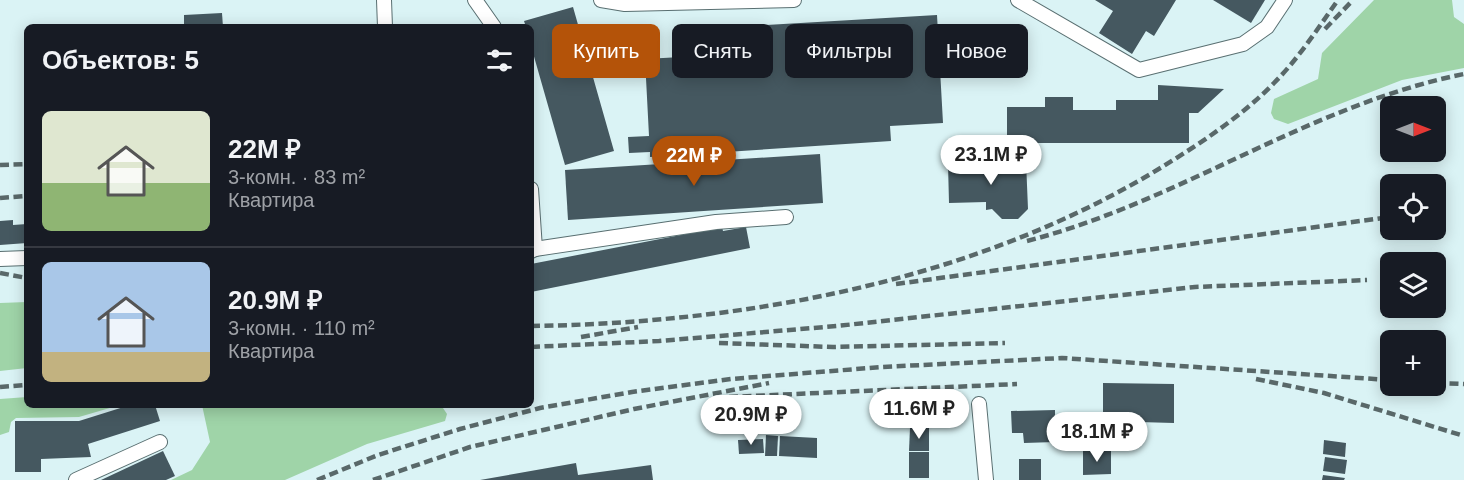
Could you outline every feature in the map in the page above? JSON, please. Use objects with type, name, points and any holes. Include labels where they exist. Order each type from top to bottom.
[{"type":"lane","points":[[384,0],[385,24]]},
{"type":"lane","points":[[475,0],[492,24]]},
{"type":"lane","points":[[601,0],[625,4],[794,0]]},
{"type":"lane","points":[[1018,0],[1139,70],[1243,44],[1267,27],[1285,0]]},
{"type":"lane","points":[[534,250],[716,222],[786,216]]},
{"type":"lane","points":[[0,258],[24,258]]},
{"type":"lane","points":[[979,404],[986,480]]},
{"type":"lane","points":[[76,480],[160,442]]},
{"type":"green space","points":[[1374,0],[1452,0],[1454,17],[1464,24],[1464,68],[1402,80],[1288,124],[1274,119],[1271,113],[1274,99],[1318,79],[1322,53]]},
{"type":"green space","points":[[24,302],[24,368],[0,371],[0,303]]},
{"type":"green space","points":[[24,397],[24,408],[110,408],[79,417],[16,418],[11,422],[9,432],[0,435],[0,399]]},
{"type":"green space","points":[[203,408],[443,408],[447,414],[445,421],[367,444],[285,480],[171,480],[192,470],[210,442]]},
{"type":"building","points":[[1095,0],[1176,0],[1154,36],[1146,31],[1132,54],[1099,33],[1113,11]]},
{"type":"building","points":[[1213,0],[1265,0],[1251,23]]},
{"type":"building","points":[[573,7],[578,24],[552,24],[552,78],[593,78],[614,151],[565,165],[534,56],[534,24],[525,24],[524,21]]},
{"type":"building","points":[[222,13],[223,24],[184,24],[184,15]]},
{"type":"building","points":[[937,15],[938,24],[925,24],[925,78],[940,78],[943,123],[890,126],[891,141],[650,157],[650,152],[629,153],[628,137],[649,136],[646,78],[660,78],[660,58],[672,58],[672,78],[773,78],[773,25]]},
{"type":"building","points":[[1158,85],[1224,89],[1198,113],[1189,113],[1189,143],[1007,143],[1007,107],[1045,107],[1045,97],[1073,97],[1073,110],[1116,110],[1116,100],[1158,100]]},
{"type":"building","points":[[820,154],[823,203],[568,220],[565,170]]},
{"type":"building","points":[[1026,161],[1028,209],[1018,219],[1002,219],[992,209],[986,210],[986,202],[949,203],[948,164]]},
{"type":"building","points":[[13,220],[13,225],[24,224],[24,243],[0,245],[0,221]]},
{"type":"building","points":[[722,227],[723,231],[746,227],[750,248],[534,291],[534,263]]},
{"type":"building","points":[[1103,383],[1174,384],[1174,423],[1103,421]]},
{"type":"building","points":[[120,408],[156,408],[160,421],[88,444],[91,457],[41,459],[41,472],[15,472],[15,421],[79,421]]},
{"type":"building","points":[[1055,410],[1055,442],[1024,443],[1023,433],[1012,433],[1011,411]]},
{"type":"building","points":[[910,428],[929,428],[929,451],[909,451]]},
{"type":"building","points":[[766,435],[778,436],[777,456],[765,456]]},
{"type":"building","points":[[780,436],[817,438],[817,458],[779,456]]},
{"type":"building","points":[[763,439],[764,453],[739,454],[738,440]]},
{"type":"building","points":[[1324,440],[1346,443],[1345,457],[1323,454]]},
{"type":"building","points":[[163,451],[175,476],[166,480],[101,480]]},
{"type":"building","points":[[1083,451],[1111,451],[1111,474],[1083,475]]},
{"type":"building","points":[[909,452],[929,452],[929,478],[909,478]]},
{"type":"building","points":[[1325,457],[1347,460],[1345,474],[1323,471]]},
{"type":"building","points":[[1019,459],[1041,459],[1041,480],[1019,480]]},
{"type":"building","points":[[576,463],[578,475],[651,465],[653,480],[480,480]]},
{"type":"building","points":[[1323,475],[1345,478],[1344,480],[1322,480]]},
{"type":"railway","points":[[534,326],[612,323],[695,316],[777,304],[858,288],[938,267],[1015,240],[1090,206],[1162,167],[1221,128],[1262,95],[1283,73],[1308,43],[1338,0]]},
{"type":"railway","points":[[1325,29],[1353,0]]},
{"type":"railway","points":[[1027,241],[1083,224],[1138,203],[1298,130],[1352,108],[1407,88],[1464,74]]},
{"type":"railway","points":[[0,165],[24,164]]},
{"type":"railway","points":[[0,198],[24,196]]},
{"type":"railway","points":[[896,284],[1380,218]]},
{"type":"railway","points":[[0,273],[24,277]]},
{"type":"railway","points":[[534,347],[659,341],[837,326],[1195,287],[1367,280]]},
{"type":"railway","points":[[581,337],[638,327]]},
{"type":"railway","points":[[719,343],[833,347],[1005,343]]},
{"type":"railway","points":[[317,480],[378,455],[460,429],[540,408],[632,392],[731,379],[882,367],[1062,358],[1380,379]]},
{"type":"railway","points":[[1256,379],[1324,393],[1464,436]]},
{"type":"railway","points":[[373,480],[470,447],[634,409],[769,383]]},
{"type":"railway","points":[[1446,383],[1464,384]]},
{"type":"railway","points":[[729,397],[1017,384]]},
{"type":"railway","points":[[0,387],[24,385]]}]
